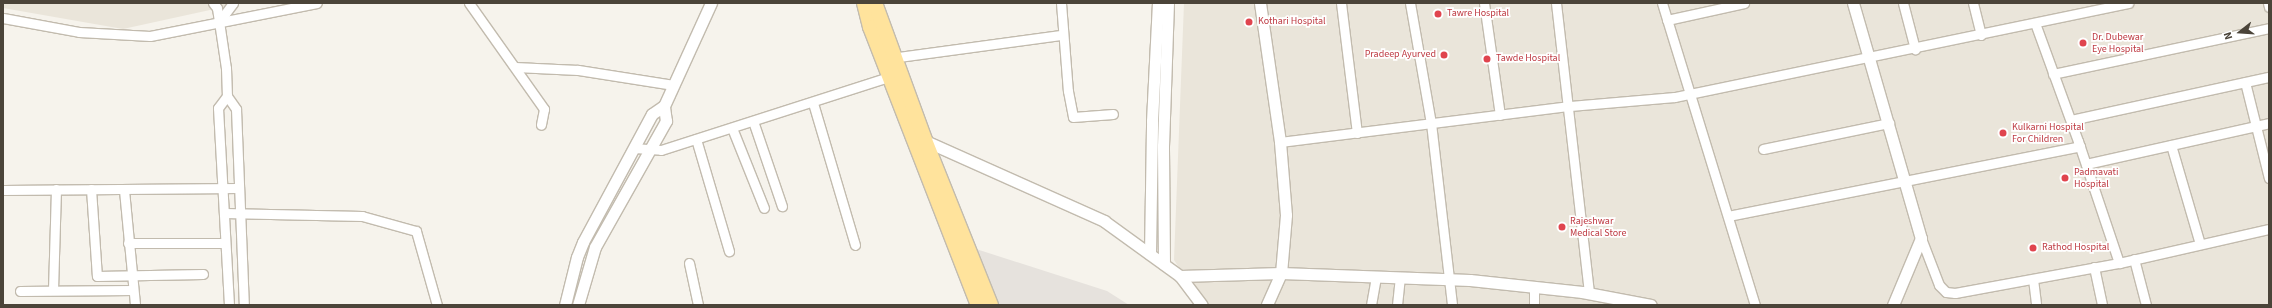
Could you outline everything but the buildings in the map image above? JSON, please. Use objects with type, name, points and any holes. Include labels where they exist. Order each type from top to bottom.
[{"type":"main road","points":[[864,3],[888,58],[919,138],[978,305]]},
{"type":"main road","points":[[875,3],[888,58],[889,77],[919,138],[991,305]]},
{"type":"street","points":[[213,3],[217,8],[226,68],[227,93],[236,109],[239,213],[244,305]]},
{"type":"street","points":[[218,22],[233,3]]},
{"type":"street","points":[[3,18],[79,32],[119,36],[150,36],[317,3]]},
{"type":"street","points":[[469,3],[544,109],[541,125]]},
{"type":"street","points":[[565,305],[577,257],[583,242],[652,114],[664,106],[711,3]]},
{"type":"street","points":[[1061,3],[1062,35],[1073,117],[1113,114]]},
{"type":"street","points":[[1150,254],[1152,122],[1158,3]]},
{"type":"street","points":[[1164,264],[1163,146],[1168,3]]},
{"type":"street","points":[[1260,3],[1280,142],[1286,215],[1282,273],[1267,305]]},
{"type":"street","points":[[1342,3],[1357,133]]},
{"type":"street","points":[[1410,3],[1431,123],[1452,305]]},
{"type":"street","points":[[1484,3],[1500,115]]},
{"type":"street","points":[[1556,3],[1570,106],[1589,293]]},
{"type":"street","points":[[1662,3],[1755,305]]},
{"type":"street","points":[[1668,20],[1744,3]]},
{"type":"street","points":[[1853,3],[1889,123],[1921,238],[1939,285],[1946,292],[1955,293],[2119,263],[2269,229]]},
{"type":"street","points":[[1903,3],[1915,49]]},
{"type":"street","points":[[1973,3],[1981,35]]},
{"type":"street","points":[[1280,142],[1570,106],[1690,94],[1981,35],[2035,23],[2095,7],[2128,3]]},
{"type":"street","points":[[2268,3],[2269,7]]},
{"type":"street","points":[[2035,23],[2071,120],[2119,263]]},
{"type":"street","points":[[2054,74],[2269,28]]},
{"type":"street","points":[[888,58],[1062,35]]},
{"type":"street","points":[[515,67],[578,70],[674,85]]},
{"type":"street","points":[[634,148],[650,151],[696,140],[889,77]]},
{"type":"street","points":[[2071,120],[2269,77]]},
{"type":"street","points":[[2245,82],[2269,178]]},
{"type":"street","points":[[227,93],[218,108],[229,305]]},
{"type":"street","points":[[813,103],[855,245]]},
{"type":"street","points":[[578,305],[595,247],[666,121],[664,106]]},
{"type":"street","points":[[753,121],[782,206]]},
{"type":"street","points":[[2086,164],[2269,122]]},
{"type":"street","points":[[1763,149],[1889,123]]},
{"type":"street","points":[[732,128],[764,208]]},
{"type":"street","points":[[919,138],[1104,221],[1180,276],[1202,305]]},
{"type":"street","points":[[696,140],[729,251]]},
{"type":"street","points":[[2171,144],[2200,244]]},
{"type":"street","points":[[1728,216],[1906,182],[2080,146]]},
{"type":"street","points":[[3,190],[238,188]]},
{"type":"street","points":[[54,290],[56,189]]},
{"type":"street","points":[[91,189],[97,276],[203,274]]},
{"type":"street","points":[[124,190],[135,305]]},
{"type":"street","points":[[224,213],[362,216],[416,231],[437,305]]},
{"type":"street","points":[[1893,305],[1921,238]]},
{"type":"street","points":[[583,242],[595,247]]},
{"type":"street","points":[[128,244],[225,243]]},
{"type":"street","points":[[2134,259],[2146,305]]},
{"type":"street","points":[[689,263],[698,305]]},
{"type":"street","points":[[2094,267],[2102,305]]},
{"type":"street","points":[[1180,276],[1282,273],[1450,280],[1589,293],[1651,305]]},
{"type":"street","points":[[1371,305],[1376,277]]},
{"type":"street","points":[[1397,305],[1400,278]]},
{"type":"street","points":[[2033,279],[2036,305]]},
{"type":"street","points":[[1534,287],[1534,305]]},
{"type":"street","points":[[20,291],[133,290]]},
{"type":"shaded area","points":[[3,3],[242,3],[123,29],[3,8]]},
{"type":"shaded area","points":[[1184,3],[2269,3],[2269,305],[1207,305],[1197,295],[1174,260]]},
{"type":"shaded area","points":[[976,249],[1107,291],[1129,305],[998,305]]},
{"type":"place","name":"Tawre Hospital","points":[[1438,14]]},
{"type":"place","name":"Kothari Hospital","points":[[1249,22]]},
{"type":"place","name":"Dr. Dubewar Eye Hospital","points":[[2083,43]]},
{"type":"place","name":"Pradeep Ayurved","points":[[1444,55]]},
{"type":"place","name":"Tawde Hospital","points":[[1487,59]]},
{"type":"place","name":"Kulkarni Hospital For Children","points":[[2003,133]]},
{"type":"place","name":"Padmavati Hospital","points":[[2065,178]]},
{"type":"place","name":"Rajeshwar Medical Store","points":[[1562,227]]},
{"type":"place","name":"Rathod Hospital","points":[[2033,248]]}]
